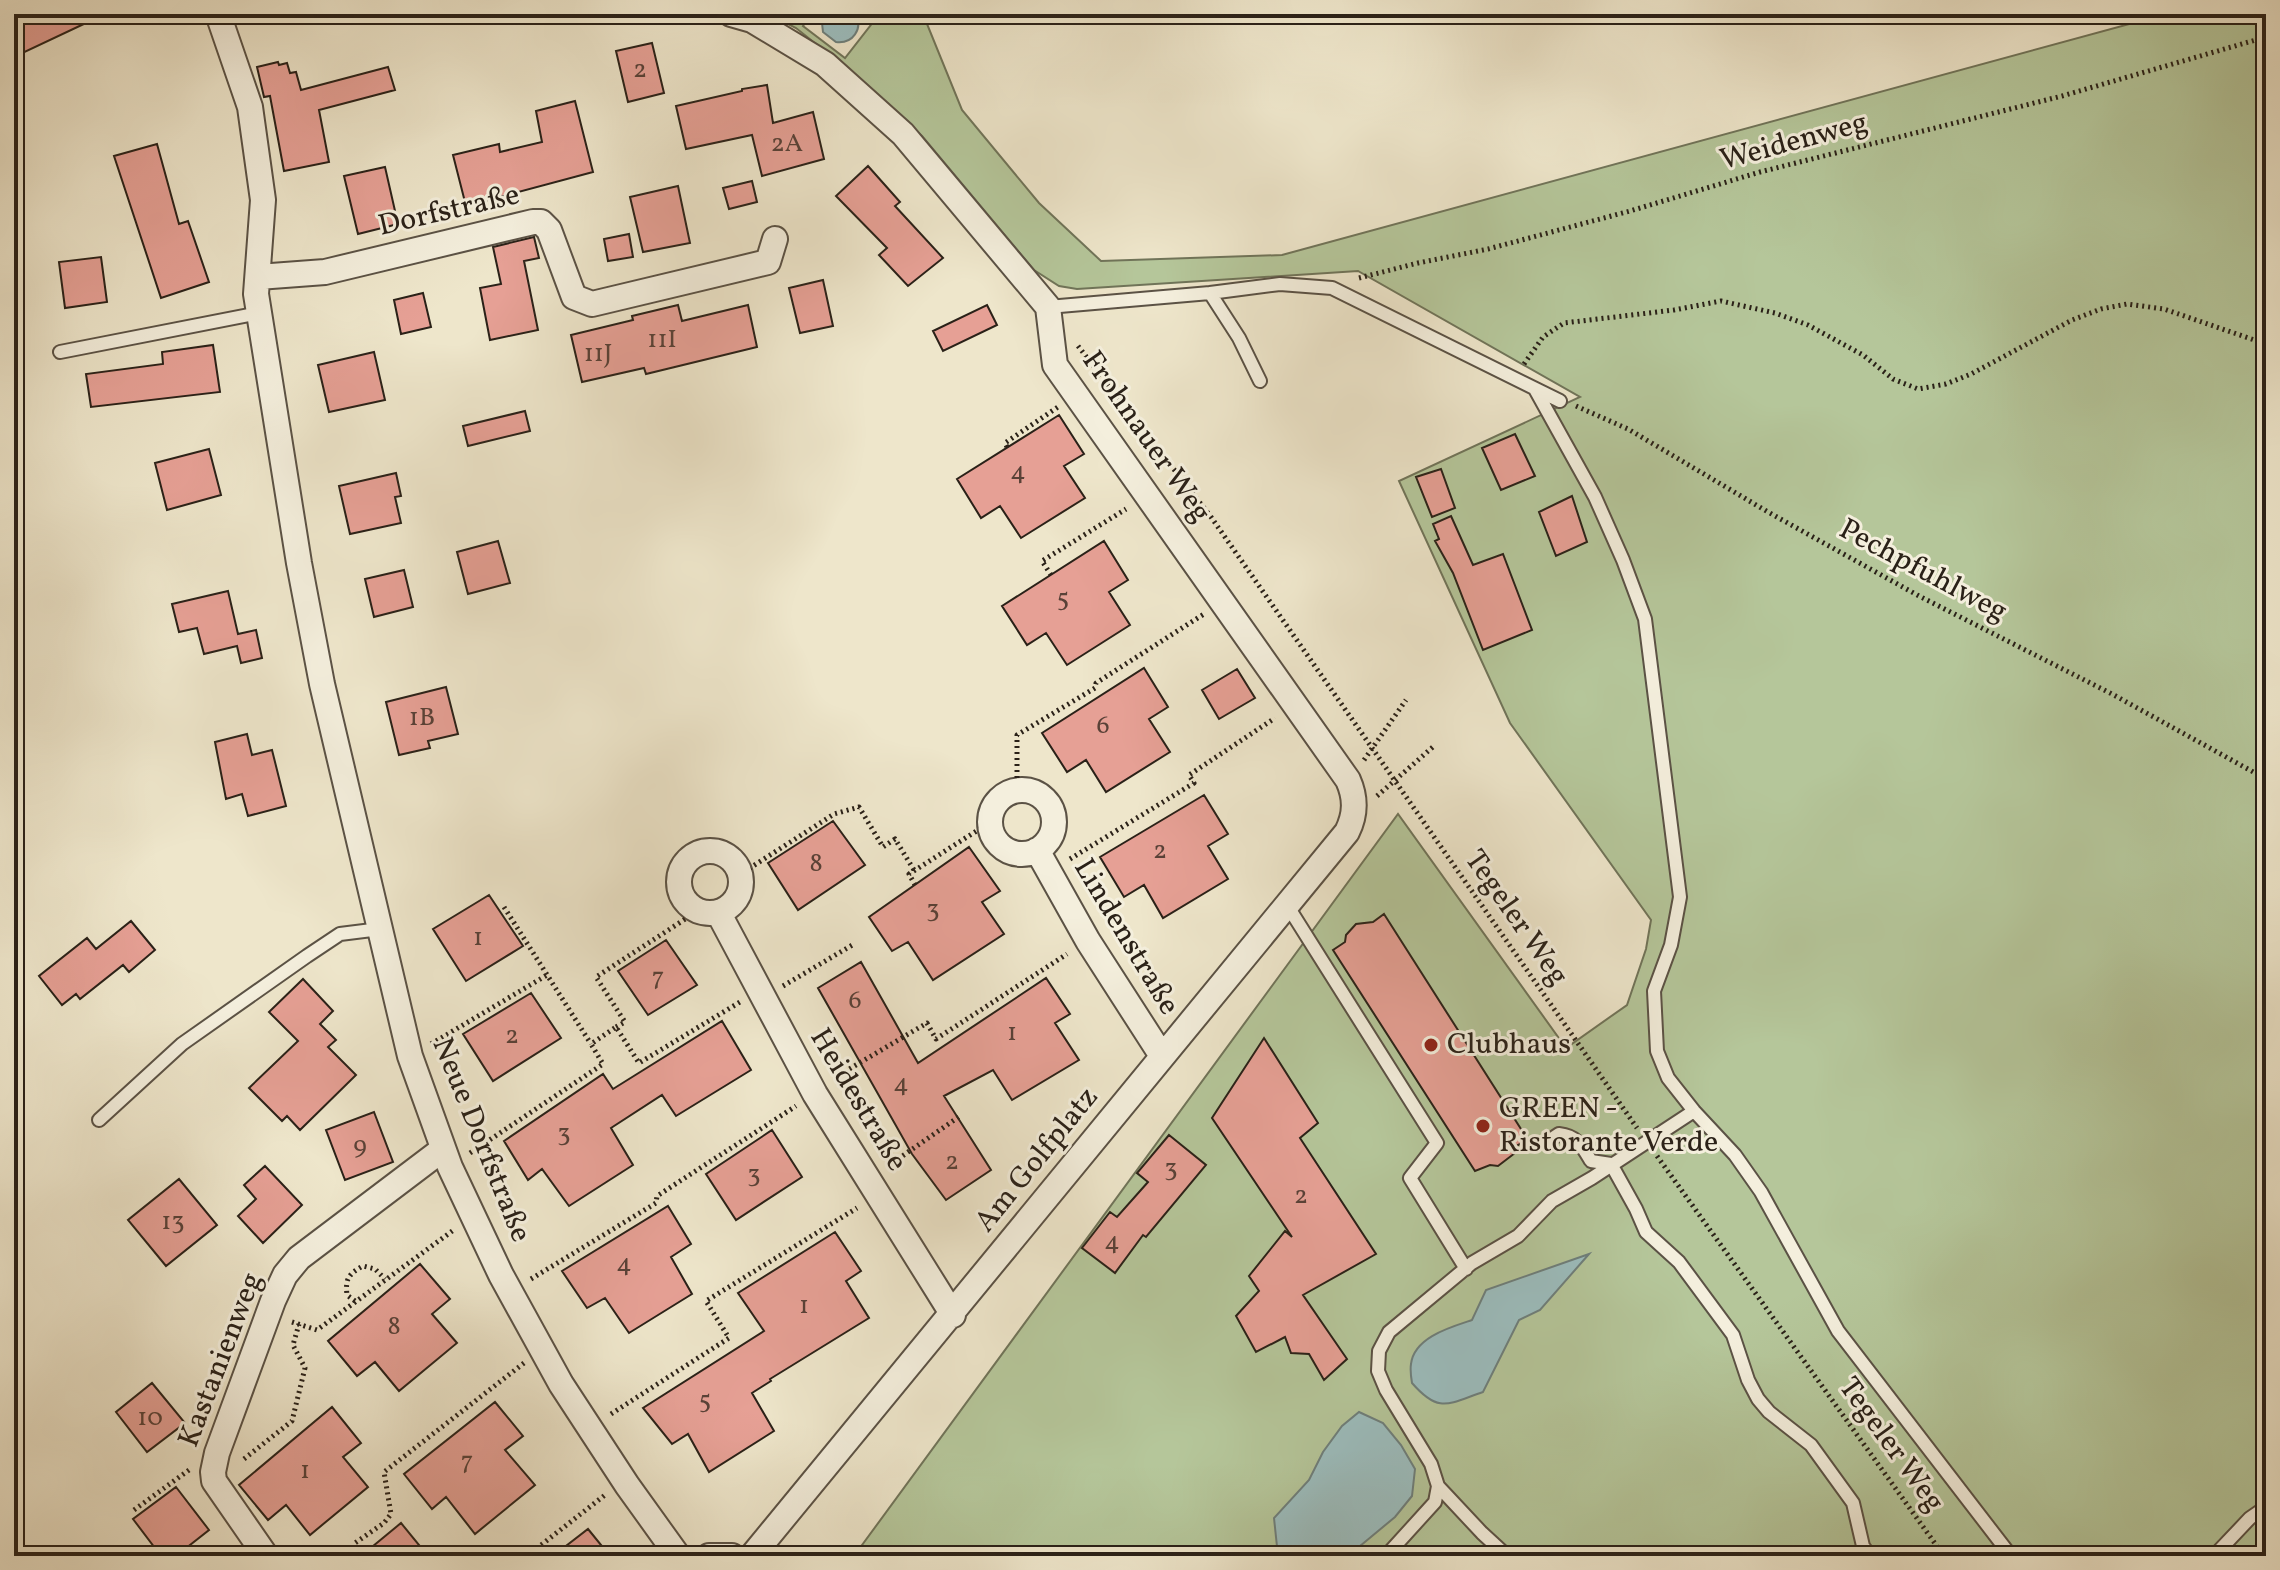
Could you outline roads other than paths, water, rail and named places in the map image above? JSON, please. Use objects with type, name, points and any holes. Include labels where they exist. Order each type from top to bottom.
[{"type":"street","points":[[218,14],[250,107],[263,200],[259,313]]},
{"type":"street","points":[[731,14],[752,20],[825,64],[903,134],[1048,307]]},
{"type":"street","name":"Dorfstraße","points":[[258,277],[325,272],[541,222],[549,230],[574,297],[592,304],[768,262],[775,239]]},
{"type":"street","name":"Frohnauer Weg","points":[[1048,307],[1055,365],[1295,705],[1352,794]]},
{"type":"street","name":"Neue Dorfstraße","points":[[259,313],[299,563],[322,684],[410,1056],[447,1158],[510,1292],[590,1428],[678,1556]]},
{"type":"street","name":"Lindenstraße","points":[[1042,860],[1007,851],[993,839],[989,823],[998,800],[1017,790],[1033,792],[1051,808],[1053,829],[1042,860],[1088,941],[1162,1056]]},
{"type":"street","name":"Am Golfplatz","points":[[752,1556],[1347,832],[1353,821],[1352,794]]},
{"type":"street","name":"Heidestraße","points":[[707,911],[729,906],[740,889],[739,875],[732,861],[716,852],[696,854],[686,862],[679,881],[680,893],[687,904],[707,911],[760,995],[872,1188],[953,1315]]},
{"type":"street","name":"Kastanienweg","points":[[266,1556],[214,1481],[213,1472],[217,1453],[285,1275],[299,1258],[447,1158]]},
{"type":"street","points":[[709,1556],[732,1556]]},
{"type":"lane","points":[[1048,307],[1280,284],[1332,288],[1560,401]]},
{"type":"lane","points":[[1210,293],[1239,338],[1260,381]]},
{"type":"lane","points":[[60,352],[259,313]]},
{"type":"lane","points":[[1535,389],[1595,497],[1645,619],[1680,897],[1671,945],[1654,991],[1657,1051],[1668,1078],[1735,1155],[1761,1192],[1838,1331],[2011,1556]]},
{"type":"lane","points":[[1287,905],[1437,1143],[1410,1178],[1466,1269]]},
{"type":"lane","points":[[99,1120],[182,1044],[307,956],[340,934],[380,929]]},
{"type":"lane","points":[[1507,1556],[1438,1486],[1431,1464],[1386,1390],[1378,1371],[1379,1351],[1389,1332],[1466,1269],[1518,1236],[1552,1201],[1694,1111]]},
{"type":"lane","points":[[1547,1142],[1559,1134],[1571,1135],[1581,1144],[1591,1161],[1611,1164]]},
{"type":"lane","points":[[1611,1164],[1646,1232],[1679,1262],[1733,1335],[1748,1380],[1758,1399],[1769,1412],[1811,1445],[1853,1503],[1863,1546],[1870,1556]]},
{"type":"lane","points":[[1386,1556],[1435,1502],[1438,1486]]},
{"type":"lane","points":[[2214,1556],[2250,1518],[2266,1507]]},
{"type":"water","points":[[821,14],[856,14],[858,25],[855,34],[847,41],[836,42],[823,32]]},
{"type":"water","points":[[1589,1254],[1540,1310],[1519,1320],[1483,1392],[1444,1404],[1430,1399],[1412,1383],[1411,1364],[1419,1347],[1435,1334],[1472,1320],[1486,1290]]},
{"type":"water","points":[[1359,1412],[1383,1423],[1401,1445],[1415,1469],[1412,1496],[1395,1517],[1348,1556],[1278,1556],[1274,1518],[1309,1480],[1323,1452],[1342,1426]]},
{"type":"place","name":"Clubhaus","points":[[1431,1045]]},
{"type":"place","name":"GREEN - Ristorante Verde","points":[[1483,1126]]}]
